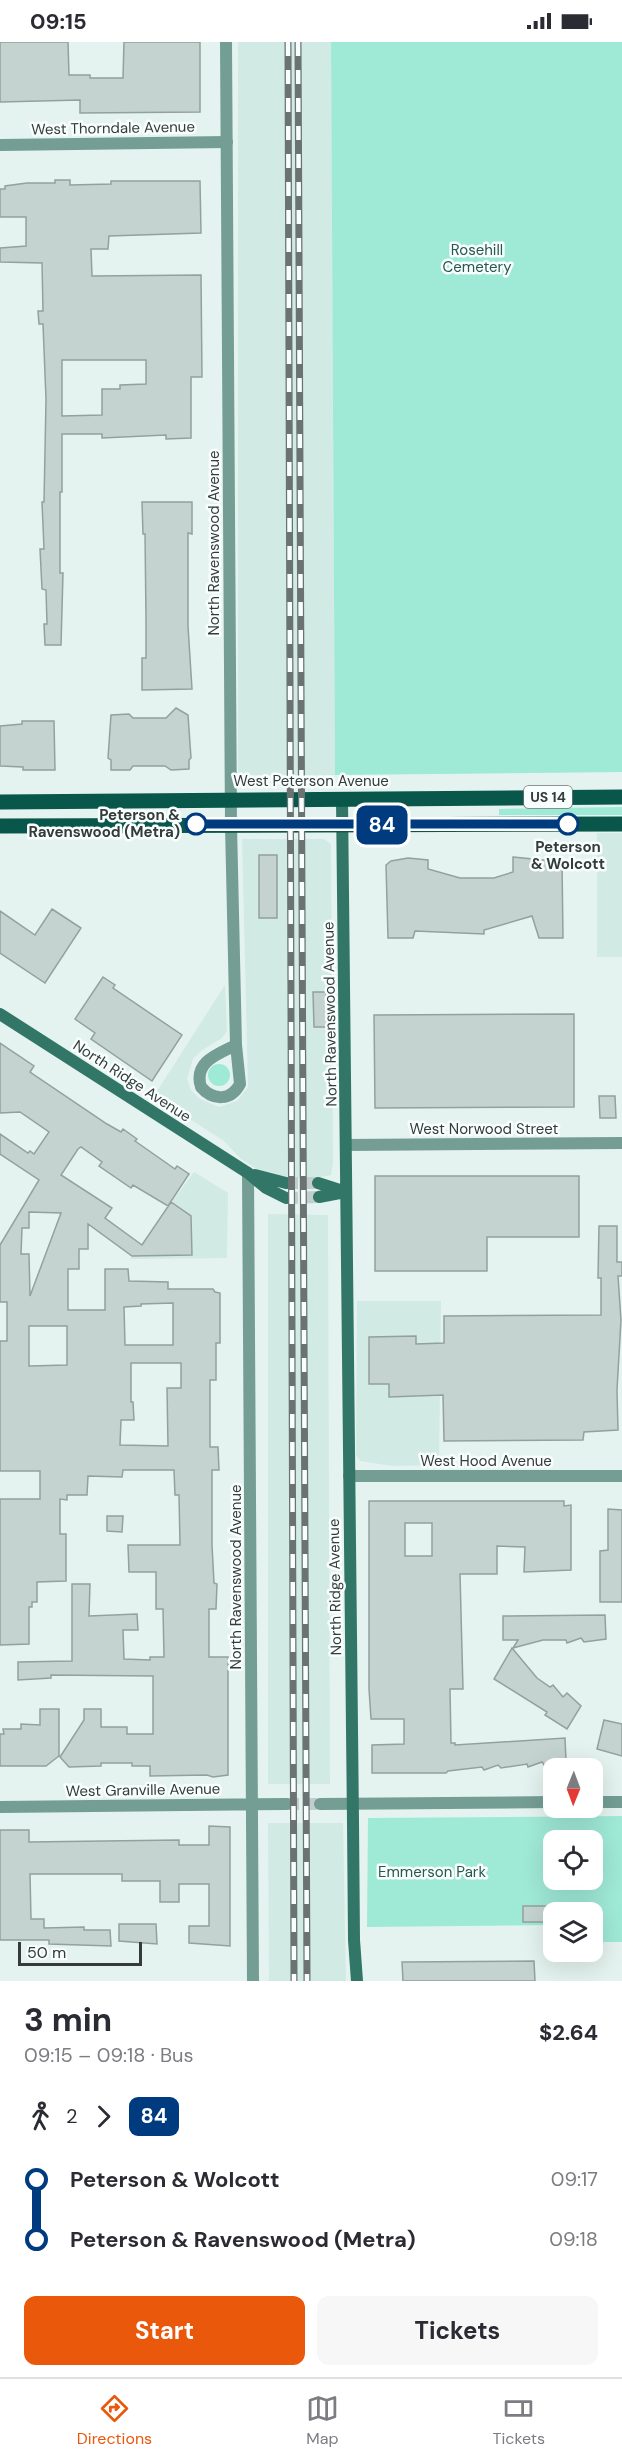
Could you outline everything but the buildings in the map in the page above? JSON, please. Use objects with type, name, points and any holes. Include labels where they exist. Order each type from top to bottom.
[{"type":"main road","name":"West Peterson Avenue","points":[[0,802],[622,797]]},
{"type":"main road","name":"North Ravenswood Avenue","points":[[342,800],[346,1192]]},
{"type":"main road","name":"US 14","points":[[0,826],[622,824]]},
{"type":"main road","name":"North Ridge Avenue","points":[[0,1014],[248,1173],[266,1188],[286,1198]]},
{"type":"main road","name":"North Ridge Avenue","points":[[248,1173],[286,1183]]},
{"type":"main road","points":[[318,1183],[346,1192]]},
{"type":"main road","name":"North Ridge Avenue","points":[[346,1192],[352,1804],[354,1940],[357,1981]]},
{"type":"main road","points":[[319,1197],[346,1192]]},
{"type":"street","name":"North Ravenswood Avenue","points":[[226,42],[230,800],[236,1045]]},
{"type":"street","name":"West Thorndale Avenue","points":[[0,145],[227,142]]},
{"type":"street","name":"West Norwood Street","points":[[346,1144],[622,1143]]},
{"type":"street","name":"North Ravenswood Avenue","points":[[248,1173],[253,1981]]},
{"type":"street","name":"West Hood Avenue","points":[[349,1476],[622,1476]]},
{"type":"street","points":[[320,1804],[543,1802]]},
{"type":"street","points":[[603,1802],[622,1802]]},
{"type":"street","name":"West Granville Avenue","points":[[0,1807],[287,1804]]},
{"type":"shaded area","points":[[238,42],[331,42],[335,775],[238,775]]},
{"type":"shaded area","points":[[597,833],[622,833],[622,957],[597,957]]},
{"type":"shaded area","points":[[242,839],[324,839],[331,844],[333,1162],[331,1175],[316,1178],[273,1177],[263,1173],[241,1159],[224,1141],[154,1096],[225,985],[227,1031],[222,1038],[193,1059],[187,1079],[191,1090],[200,1099],[219,1107],[237,1101],[248,1087]]},
{"type":"shaded area","points":[[194,1172],[228,1193],[227,1258],[130,1259]]},
{"type":"shaded area","points":[[268,1214],[328,1215],[330,1784],[268,1784]]},
{"type":"shaded area","points":[[357,1301],[441,1301],[439,1465],[392,1466],[360,1461],[356,1455]]},
{"type":"shaded area","points":[[268,1823],[343,1823],[346,1981],[269,1981]]},
{"type":"green space","name":"Rosehill Cemetery","points":[[331,42],[622,42],[622,772],[335,775]]},
{"type":"green space","points":[[622,807],[622,815],[499,815],[499,809]]},
{"type":"green space","points":[[215,1064],[223,1064],[230,1071],[230,1079],[223,1086],[215,1086],[208,1079],[208,1071]]},
{"type":"green space","name":"Emmerson Park","points":[[603,1816],[622,1816],[622,1942],[603,1942],[603,1902],[543,1902],[543,1925],[367,1927],[368,1818],[603,1818]]},
{"type":"tunnel","points":[[286,1183],[318,1183]]},
{"type":"tunnel","points":[[286,1198],[319,1197]]},
{"type":"tunnel","points":[[287,1804],[320,1804]]},
{"type":"railway","points":[[288,42],[294,1981]]},
{"type":"railway","points":[[298,42],[307,1981]]},
{"type":"bus line","name":"84","points":[[196,824],[568,824]]},
{"type":"place","name":"Peterson & Ravenswood (Metra)","points":[[196,824]]},
{"type":"place","name":"Peterson & Wolcott","points":[[568,824]]}]
